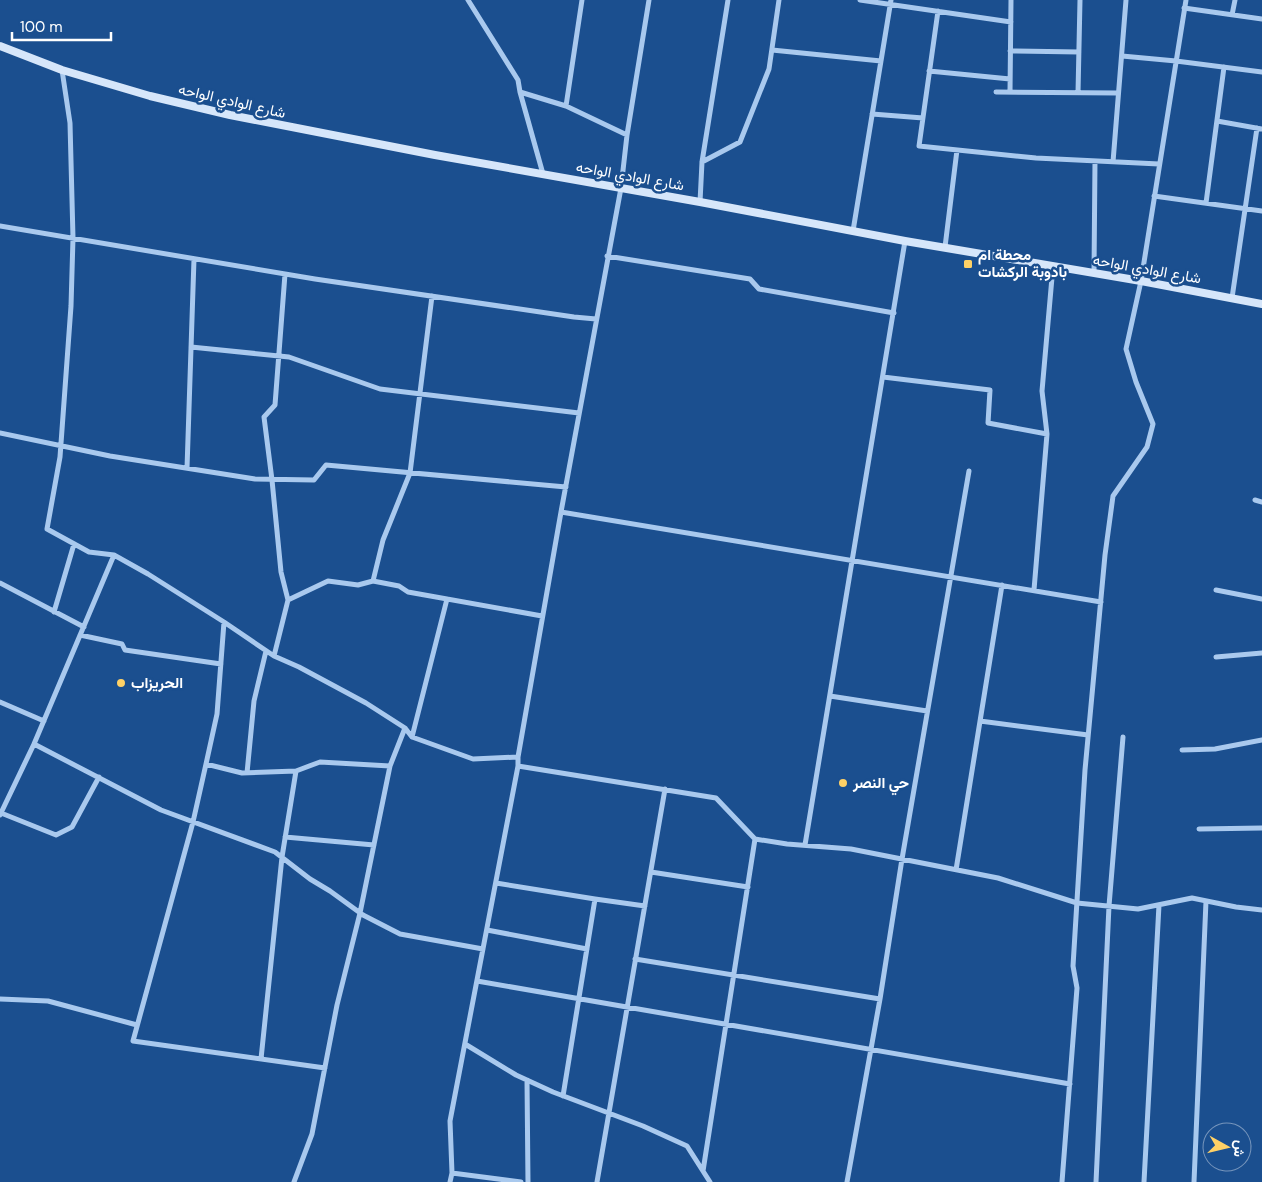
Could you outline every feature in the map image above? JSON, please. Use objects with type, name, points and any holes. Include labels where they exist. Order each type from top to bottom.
[{"type":"main road","name":"شارع الوادي الواحه","points":[[0,46],[62,70],[150,96],[230,116],[329,136],[1262,304]]},
{"type":"street","points":[[468,0],[518,80],[543,174]]},
{"type":"street","points":[[566,106],[582,0]]},
{"type":"street","points":[[450,1182],[452,1173],[450,1121],[518,766],[542,616],[621,188],[627,135],[649,0]]},
{"type":"street","points":[[700,202],[702,162],[728,0]]},
{"type":"street","points":[[702,162],[740,142],[769,68],[779,0]]},
{"type":"street","points":[[860,0],[891,2],[938,12],[1010,22]]},
{"type":"street","points":[[1010,92],[1011,0]]},
{"type":"street","points":[[1078,93],[1080,0]]},
{"type":"street","points":[[1113,162],[1126,0]]},
{"type":"street","points":[[1062,1182],[1077,988],[1073,966],[1085,770],[1105,555],[1113,496],[1147,447],[1153,424],[1136,382],[1126,349],[1141,281],[1186,0]]},
{"type":"street","points":[[1232,15],[1235,0]]},
{"type":"street","points":[[853,230],[891,2]]},
{"type":"street","points":[[1184,8],[1262,19]]},
{"type":"street","points":[[938,12],[919,146],[1036,158],[1159,164]]},
{"type":"street","points":[[772,50],[881,61]]},
{"type":"street","points":[[1010,51],[1079,52]]},
{"type":"street","points":[[1122,56],[1262,72]]},
{"type":"street","points":[[1206,203],[1224,67]]},
{"type":"street","points":[[62,70],[70,123],[73,238],[71,306],[61,445],[47,529],[89,552],[114,555],[148,574],[274,656],[299,667],[366,703],[405,728],[412,737],[473,759],[518,757]]},
{"type":"street","points":[[929,70],[1010,79]]},
{"type":"street","points":[[520,92],[566,106],[627,135]]},
{"type":"street","points":[[996,92],[1118,93]]},
{"type":"street","points":[[872,114],[922,118]]},
{"type":"street","points":[[1217,122],[1259,128],[1232,298]]},
{"type":"street","points":[[945,247],[957,150]]},
{"type":"street","points":[[1094,273],[1095,161]]},
{"type":"street","points":[[1154,196],[1262,211]]},
{"type":"street","points":[[0,226],[285,274],[596,319]]},
{"type":"street","points":[[805,846],[905,240]]},
{"type":"street","points":[[607,256],[750,279],[759,289],[894,313]]},
{"type":"street","points":[[187,468],[194,259]]},
{"type":"street","points":[[1034,590],[1047,434],[1042,391],[1053,266]]},
{"type":"street","points":[[274,656],[288,600],[282,572],[264,417],[275,405],[285,274]]},
{"type":"street","points":[[373,581],[383,540],[410,473],[432,296]]},
{"type":"street","points":[[191,348],[289,357],[380,389],[579,413]]},
{"type":"street","points":[[883,377],[990,390],[988,424],[1047,434]]},
{"type":"street","points":[[0,433],[110,456],[255,479],[314,480],[326,465],[566,487]]},
{"type":"street","points":[[847,1182],[880,999],[902,859],[969,471]]},
{"type":"street","points":[[1256,500],[1262,502]]},
{"type":"street","points":[[561,512],[1101,602]]},
{"type":"street","points":[[54,612],[74,544]]},
{"type":"street","points":[[99,777],[72,827],[56,835],[0,814],[34,744],[114,555]]},
{"type":"street","points":[[288,600],[328,581],[358,585],[373,581],[399,586],[408,592],[542,616]]},
{"type":"street","points":[[0,583],[84,627]]},
{"type":"street","points":[[956,870],[1002,585]]},
{"type":"street","points":[[1216,590],[1262,599]]},
{"type":"street","points":[[412,737],[447,599]]},
{"type":"street","points":[[224,622],[216,714],[206,764],[193,822],[133,1041],[325,1068]]},
{"type":"street","points":[[80,635],[122,644],[125,650],[221,664]]},
{"type":"street","points":[[247,773],[254,701],[266,651]]},
{"type":"street","points":[[1216,657],[1262,653]]},
{"type":"street","points":[[830,696],[927,711]]},
{"type":"street","points":[[0,702],[44,721]]},
{"type":"street","points":[[980,721],[1088,735]]},
{"type":"street","points":[[294,1182],[312,1134],[337,1005],[360,913],[390,766],[405,728]]},
{"type":"street","points":[[1096,1182],[1110,906],[1123,737]]},
{"type":"street","points":[[1182,750],[1215,749],[1262,740]]},
{"type":"street","points":[[34,744],[161,810],[275,852],[360,913],[400,934],[483,949]]},
{"type":"street","points":[[206,764],[242,773],[296,771],[320,762],[390,766]]},
{"type":"street","points":[[518,766],[716,798],[755,839],[805,846],[851,849],[998,878],[1077,903],[1138,909],[1192,898],[1262,910]]},
{"type":"street","points":[[261,1059],[282,857],[296,771]]},
{"type":"street","points":[[597,1182],[665,789]]},
{"type":"street","points":[[1199,829],[1262,828]]},
{"type":"street","points":[[285,838],[374,845]]},
{"type":"street","points":[[703,1171],[755,839]]},
{"type":"street","points":[[651,872],[748,887]]},
{"type":"street","points":[[496,883],[645,906]]},
{"type":"street","points":[[563,1096],[595,899]]},
{"type":"street","points":[[1194,1182],[1206,901]]},
{"type":"street","points":[[1144,1182],[1159,905]]},
{"type":"street","points":[[487,930],[587,949]]},
{"type":"street","points":[[635,959],[880,999]]},
{"type":"street","points":[[477,981],[1070,1084]]},
{"type":"street","points":[[0,999],[48,1001],[138,1025]]},
{"type":"street","points":[[465,1044],[516,1075],[563,1096],[643,1126],[687,1146],[710,1182]]},
{"type":"street","points":[[528,1080],[528,1182]]},
{"type":"street","points":[[452,1173],[521,1182]]},
{"type":"place","name":"محطة ام بادوبة الركشات","points":[[968,264]]},
{"type":"place","name":"الحريزاب","points":[[121,683]]},
{"type":"place","name":"حي النصر","points":[[843,783]]}]
